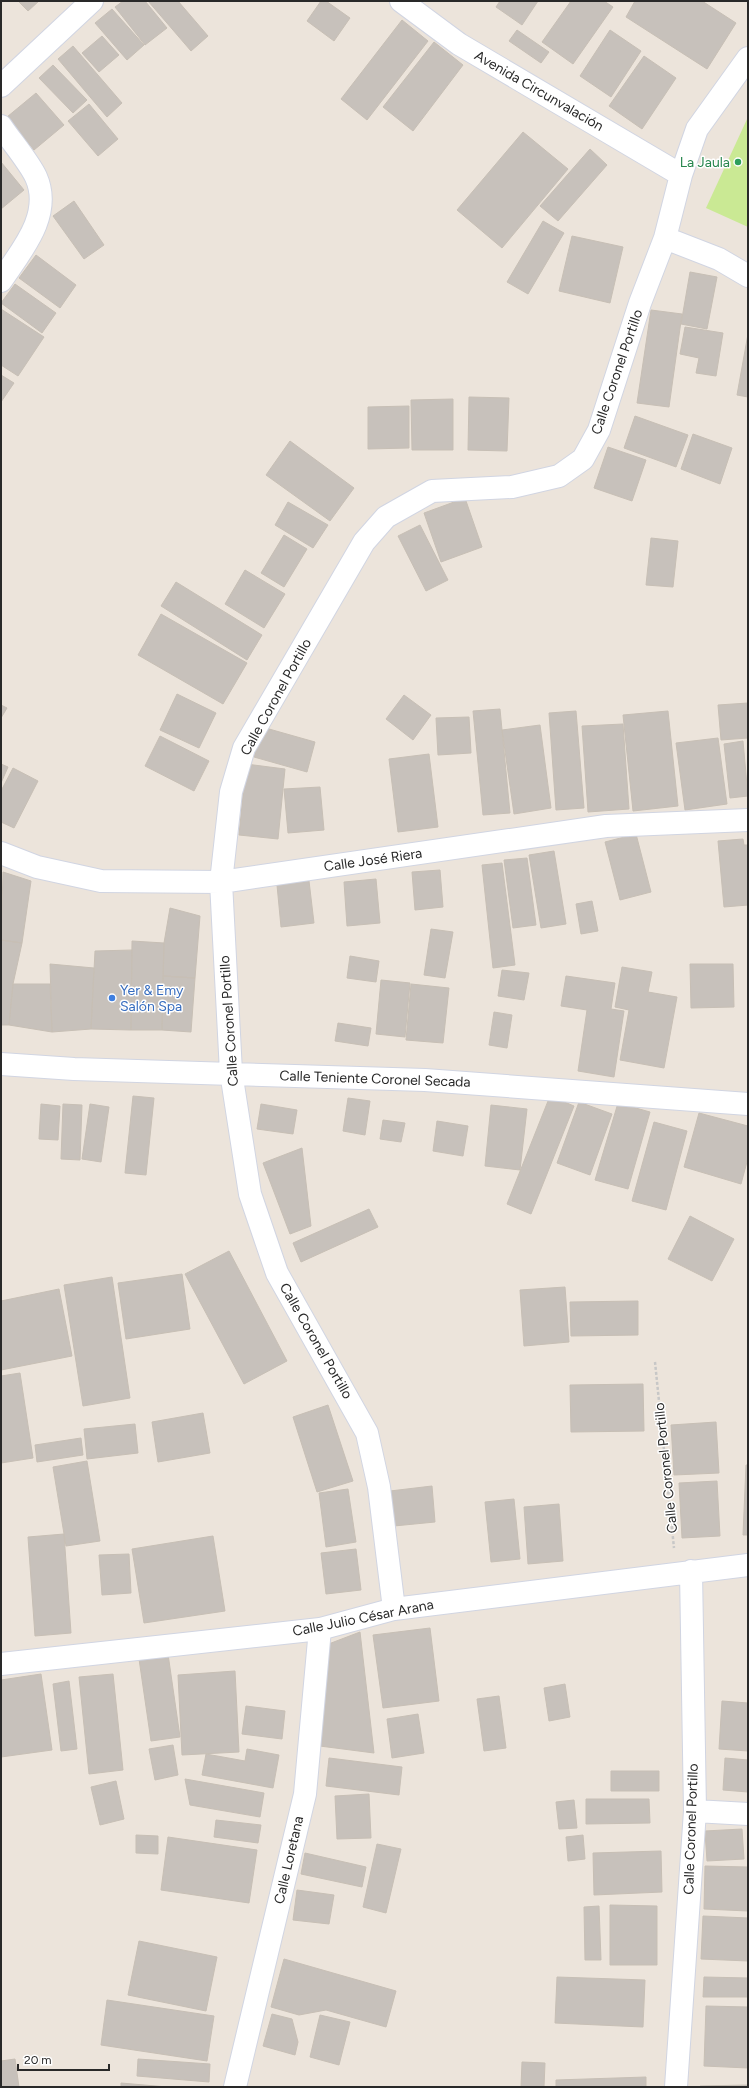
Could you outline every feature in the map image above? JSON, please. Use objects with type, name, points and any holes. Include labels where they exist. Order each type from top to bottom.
[{"type":"street","points":[[1,86],[92,1]]},
{"type":"street","name":"Avenida Circunvalación","points":[[401,1],[459,44],[681,175]]},
{"type":"street","name":"Calle Coronel Portillo","points":[[394,1609],[379,1487],[367,1433],[277,1273],[250,1194],[231,1072],[221,882],[231,792],[244,748],[364,542],[386,517],[432,491],[512,487],[559,476],[583,459],[599,430],[640,303],[666,238],[681,175],[697,129],[748,58]]},
{"type":"street","points":[[1,126],[36,178],[42,203],[32,233],[1,281]]},
{"type":"street","points":[[666,238],[719,259],[748,276]]},
{"type":"street","name":"Calle José Riera","points":[[1,853],[37,867],[101,881],[221,882],[606,826],[748,820]]},
{"type":"street","name":"Calle Teniente Coronel Secada","points":[[1,1064],[74,1069],[231,1072],[309,1077],[426,1080],[748,1104]]},
{"type":"street","name":"Calle Julio César Arana","points":[[1,1664],[320,1629],[394,1609],[748,1566]]},
{"type":"street","name":"Calle Coronel Portillo","points":[[676,2087],[695,1811],[683,1573]]},
{"type":"street","name":"Calle Loretana","points":[[235,2087],[305,1794],[320,1629]]},
{"type":"street","points":[[695,1811],[748,1814]]},
{"type":"path","name":"Calle Coronel Portillo","points":[[655,1362],[683,1573]]},
{"type":"green space","name":"La Jaula","points":[[748,117],[748,227],[706,208]]},
{"type":"building","points":[[18,1],[39,1],[28,11]]},
{"type":"building","points":[[123,1],[145,1],[167,28],[145,45],[115,7]]},
{"type":"building","points":[[148,1],[178,1],[208,36],[191,51]]},
{"type":"building","points":[[321,1],[326,1],[350,18],[334,41],[307,21]]},
{"type":"building","points":[[500,1],[538,1],[522,25],[496,7]]},
{"type":"building","points":[[571,1],[604,1],[613,7],[573,64],[542,42]]},
{"type":"building","points":[[635,1],[702,1],[736,23],[707,69],[626,17]]},
{"type":"building","points":[[112,9],[144,45],[127,60],[95,23]]},
{"type":"building","points":[[402,20],[428,41],[367,120],[341,99]]},
{"type":"building","points":[[517,30],[549,52],[541,63],[509,41]]},
{"type":"building","points":[[610,30],[641,51],[611,97],[580,76]]},
{"type":"building","points":[[102,36],[119,55],[99,72],[82,53]]},
{"type":"building","points":[[434,42],[463,65],[413,131],[383,107]]},
{"type":"building","points":[[73,46],[122,103],[107,117],[58,59]]},
{"type":"building","points":[[644,56],[676,78],[642,129],[609,106]]},
{"type":"building","points":[[53,65],[87,100],[73,113],[39,78]]},
{"type":"building","points":[[36,93],[64,125],[34,150],[7,117]]},
{"type":"building","points":[[89,104],[118,139],[98,156],[68,121]]},
{"type":"building","points":[[523,132],[568,169],[502,248],[457,210]]},
{"type":"building","points":[[590,149],[607,165],[558,221],[540,206]]},
{"type":"building","points":[[1,162],[24,190],[1,209]]},
{"type":"building","points":[[74,201],[104,245],[84,259],[53,216]]},
{"type":"building","points":[[543,221],[564,233],[528,294],[507,282]]},
{"type":"building","points":[[572,236],[623,247],[610,303],[559,291]]},
{"type":"building","points":[[36,255],[76,285],[60,308],[19,278]]},
{"type":"building","points":[[690,272],[717,277],[707,329],[681,324]]},
{"type":"building","points":[[15,284],[56,313],[42,333],[1,303]]},
{"type":"building","points":[[1,309],[44,337],[18,376],[1,365]]},
{"type":"building","points":[[651,310],[682,314],[669,407],[637,403]]},
{"type":"building","points":[[685,327],[723,333],[716,376],[696,373],[699,358],[680,354]]},
{"type":"building","points":[[748,334],[748,397],[737,395]]},
{"type":"building","points":[[1,375],[14,383],[1,402]]},
{"type":"building","points":[[469,397],[509,398],[507,451],[468,450]]},
{"type":"building","points":[[453,399],[453,450],[412,450],[411,400]]},
{"type":"building","points":[[409,406],[409,448],[368,449],[368,407]]},
{"type":"building","points":[[635,416],[688,435],[676,467],[624,448]]},
{"type":"building","points":[[693,434],[732,448],[720,484],[681,469]]},
{"type":"building","points":[[290,441],[354,488],[330,521],[266,475]]},
{"type":"building","points":[[608,447],[646,460],[632,501],[594,488]]},
{"type":"building","points":[[465,498],[482,547],[441,562],[424,513]]},
{"type":"building","points":[[288,502],[328,525],[313,548],[275,525]]},
{"type":"building","points":[[420,525],[448,580],[426,591],[398,536]]},
{"type":"building","points":[[284,535],[307,549],[284,587],[261,573]]},
{"type":"building","points":[[651,538],[678,541],[673,587],[646,585]]},
{"type":"building","points":[[245,570],[285,594],[264,628],[225,604]]},
{"type":"building","points":[[176,582],[262,635],[247,660],[161,606]]},
{"type":"building","points":[[161,614],[247,663],[223,704],[138,655]]},
{"type":"building","points":[[177,694],[216,713],[199,748],[160,730]]},
{"type":"building","points":[[404,695],[431,715],[413,740],[386,719]]},
{"type":"building","points":[[748,703],[748,738],[721,740],[718,705]]},
{"type":"building","points":[[1,705],[7,708],[1,718]]},
{"type":"building","points":[[500,709],[510,813],[483,815],[473,711]]},
{"type":"building","points":[[576,711],[584,808],[556,810],[549,713]]},
{"type":"building","points":[[668,711],[678,806],[633,811],[623,715]]},
{"type":"building","points":[[469,717],[471,753],[438,755],[436,718]]},
{"type":"building","points":[[623,724],[629,809],[588,812],[582,726]]},
{"type":"building","points":[[540,725],[551,808],[514,814],[502,730]]},
{"type":"building","points":[[262,727],[315,742],[307,772],[254,757]]},
{"type":"building","points":[[160,736],[209,761],[194,791],[145,766]]},
{"type":"building","points":[[718,738],[727,804],[685,810],[676,743]]},
{"type":"building","points":[[743,741],[748,796],[730,798],[724,744]]},
{"type":"building","points":[[429,754],[438,827],[398,832],[389,759]]},
{"type":"building","points":[[1,764],[8,767],[1,783]]},
{"type":"building","points":[[246,764],[285,769],[278,839],[239,835]]},
{"type":"building","points":[[13,768],[38,781],[14,828],[1,822],[1,791]]},
{"type":"building","points":[[320,787],[324,830],[288,833],[284,789]]},
{"type":"building","points":[[636,834],[651,892],[620,900],[605,842]]},
{"type":"building","points":[[743,839],[744,845],[748,845],[748,905],[724,907],[718,841]]},
{"type":"building","points":[[554,851],[566,924],[541,928],[529,855]]},
{"type":"building","points":[[527,858],[536,925],[513,928],[504,860]]},
{"type":"building","points":[[502,863],[515,965],[493,968],[482,865]]},
{"type":"building","points":[[440,870],[443,907],[415,910],[412,872]]},
{"type":"building","points":[[3,872],[31,881],[22,943],[1,940]]},
{"type":"building","points":[[376,879],[380,923],[347,926],[344,882]]},
{"type":"building","points":[[309,881],[314,923],[281,927],[277,885]]},
{"type":"building","points":[[592,901],[598,931],[581,934],[576,904]]},
{"type":"building","points":[[170,908],[200,916],[195,978],[163,976],[164,943]]},
{"type":"building","points":[[431,929],[453,932],[445,978],[424,975]]},
{"type":"building","points":[[1,940],[22,943],[13,984],[9,1025],[1,1025]]},
{"type":"building","points":[[132,941],[164,943],[162,1030],[131,1030]]},
{"type":"building","name":"Yer & Emy Salón Spa","points":[[132,950],[131,1030],[91,1029],[95,951]]},
{"type":"building","points":[[350,956],[379,961],[376,982],[347,978]]},
{"type":"building","points":[[50,964],[94,968],[91,1029],[52,1032]]},
{"type":"building","points":[[690,964],[733,964],[734,1007],[691,1008]]},
{"type":"building","points":[[622,967],[652,972],[648,992],[677,997],[664,1068],[620,1060],[629,1010],[615,1007]]},
{"type":"building","points":[[502,970],[529,973],[524,1000],[498,996]]},
{"type":"building","points":[[163,976],[195,978],[191,1032],[162,1030]]},
{"type":"building","points":[[566,976],[615,983],[611,1009],[624,1011],[614,1077],[578,1071],[587,1010],[561,1006]]},
{"type":"building","points":[[381,980],[410,983],[405,1037],[376,1034]]},
{"type":"building","points":[[13,984],[50,984],[52,1032],[9,1025]]},
{"type":"building","points":[[411,984],[449,988],[443,1043],[406,1040]]},
{"type":"building","points":[[494,1012],[512,1015],[507,1048],[489,1045]]},
{"type":"building","points":[[338,1023],[371,1028],[368,1046],[335,1041]]},
{"type":"building","points":[[133,1096],[154,1098],[146,1175],[125,1173]]},
{"type":"building","points":[[550,1096],[574,1106],[531,1214],[507,1204]]},
{"type":"building","points":[[348,1098],[370,1101],[365,1135],[343,1131]]},
{"type":"building","points":[[579,1102],[612,1114],[590,1175],[557,1163]]},
{"type":"building","points":[[618,1103],[650,1112],[628,1189],[595,1180]]},
{"type":"building","points":[[41,1104],[60,1106],[58,1140],[39,1139]]},
{"type":"building","points":[[63,1104],[82,1105],[80,1160],[61,1159]]},
{"type":"building","points":[[90,1104],[109,1107],[101,1162],[82,1159]]},
{"type":"building","points":[[261,1104],[297,1110],[293,1134],[257,1129]]},
{"type":"building","points":[[491,1105],[527,1109],[520,1170],[485,1166]]},
{"type":"building","points":[[699,1113],[748,1126],[748,1158],[741,1184],[684,1167]]},
{"type":"building","points":[[383,1120],[405,1123],[401,1142],[380,1139]]},
{"type":"building","points":[[437,1121],[468,1126],[463,1156],[433,1151]]},
{"type":"building","points":[[654,1122],[687,1131],[666,1210],[632,1201]]},
{"type":"building","points":[[302,1148],[311,1226],[290,1234],[263,1163]]},
{"type":"building","points":[[369,1209],[378,1227],[301,1262],[293,1243]]},
{"type":"building","points":[[690,1216],[734,1239],[712,1281],[668,1259]]},
{"type":"building","points":[[229,1251],[287,1361],[244,1384],[185,1274]]},
{"type":"building","points":[[182,1274],[190,1329],[126,1339],[118,1283]]},
{"type":"building","points":[[112,1277],[130,1398],[83,1406],[64,1285]]},
{"type":"building","points":[[565,1287],[569,1342],[524,1346],[520,1290]]},
{"type":"building","points":[[59,1289],[72,1356],[1,1370],[1,1301]]},
{"type":"building","points":[[638,1301],[638,1335],[571,1336],[570,1302]]},
{"type":"building","points":[[20,1373],[33,1458],[1,1463],[1,1376]]},
{"type":"building","points":[[643,1384],[644,1431],[571,1432],[570,1385]]},
{"type":"building","points":[[328,1405],[353,1481],[317,1492],[293,1417]]},
{"type":"building","points":[[203,1413],[210,1453],[158,1462],[152,1422]]},
{"type":"building","points":[[716,1422],[719,1473],[674,1475],[671,1425]]},
{"type":"building","points":[[135,1424],[138,1453],[87,1459],[84,1429]]},
{"type":"building","points":[[81,1438],[83,1455],[37,1462],[35,1445]]},
{"type":"building","points":[[87,1461],[100,1541],[66,1546],[53,1467]]},
{"type":"building","points":[[746,1465],[748,1465],[748,1535],[743,1535]]},
{"type":"building","points":[[717,1481],[720,1536],[682,1538],[679,1483]]},
{"type":"building","points":[[432,1486],[435,1522],[394,1526],[390,1491]]},
{"type":"building","points":[[348,1489],[356,1542],[326,1547],[319,1493]]},
{"type":"building","points":[[514,1499],[520,1559],[491,1562],[485,1502]]},
{"type":"building","points":[[559,1504],[563,1561],[528,1564],[524,1507]]},
{"type":"building","points":[[64,1534],[71,1633],[35,1636],[28,1537]]},
{"type":"building","points":[[213,1536],[225,1611],[144,1623],[132,1549]]},
{"type":"building","points":[[356,1549],[361,1590],[326,1594],[321,1553]]},
{"type":"building","points":[[129,1554],[131,1593],[102,1595],[99,1555]]},
{"type":"building","points":[[430,1628],[439,1701],[383,1708],[373,1635]]},
{"type":"building","points":[[360,1632],[374,1753],[312,1745],[326,1645]]},
{"type":"building","points":[[168,1654],[180,1737],[151,1741],[139,1659]]},
{"type":"building","points":[[235,1671],[239,1752],[182,1755],[178,1675]]},
{"type":"building","points":[[41,1674],[52,1750],[1,1757],[1,1680]]},
{"type":"building","points":[[113,1674],[123,1770],[89,1774],[79,1677]]},
{"type":"building","points":[[69,1681],[77,1749],[61,1751],[53,1684]]},
{"type":"building","points":[[565,1684],[570,1717],[549,1721],[544,1688]]},
{"type":"building","points":[[499,1696],[506,1748],[484,1751],[477,1699]]},
{"type":"building","points":[[722,1701],[748,1703],[748,1751],[719,1749]]},
{"type":"building","points":[[246,1706],[285,1711],[282,1739],[242,1734]]},
{"type":"building","points":[[418,1714],[424,1753],[392,1758],[387,1719]]},
{"type":"building","points":[[173,1745],[178,1775],[155,1780],[149,1749]]},
{"type":"building","points":[[247,1749],[279,1755],[273,1788],[202,1775],[206,1754],[245,1761]]},
{"type":"building","points":[[329,1758],[402,1767],[399,1795],[326,1786]]},
{"type":"building","points":[[725,1758],[748,1760],[748,1792],[723,1790]]},
{"type":"building","points":[[611,1771],[659,1771],[659,1791],[611,1791]]},
{"type":"building","points":[[185,1779],[264,1793],[260,1817],[190,1805]]},
{"type":"building","points":[[116,1781],[124,1819],[100,1825],[91,1787]]},
{"type":"building","points":[[369,1794],[371,1838],[337,1839],[335,1796]]},
{"type":"building","points":[[586,1799],[649,1799],[650,1823],[586,1824]]},
{"type":"building","points":[[574,1800],[577,1828],[559,1829],[556,1802]]},
{"type":"building","points":[[216,1820],[261,1825],[258,1843],[214,1837]]},
{"type":"building","points":[[742,1829],[744,1859],[707,1861],[705,1831]]},
{"type":"building","points":[[136,1835],[158,1836],[158,1854],[136,1853]]},
{"type":"building","points":[[583,1835],[585,1859],[568,1861],[566,1837]]},
{"type":"building","points":[[168,1837],[257,1850],[249,1903],[161,1890]]},
{"type":"building","points":[[377,1844],[401,1849],[386,1913],[363,1907]]},
{"type":"building","points":[[661,1851],[662,1892],[594,1895],[593,1853]]},
{"type":"building","points":[[305,1853],[366,1867],[362,1887],[301,1874]]},
{"type":"building","points":[[705,1866],[748,1867],[748,1911],[704,1909]]},
{"type":"building","points":[[297,1890],[334,1895],[329,1924],[293,1920]]},
{"type":"building","points":[[610,1905],[657,1906],[657,1965],[610,1965]]},
{"type":"building","points":[[599,1906],[601,1960],[585,1960],[584,1907]]},
{"type":"building","points":[[703,1916],[748,1918],[748,1961],[701,1959]]},
{"type":"building","points":[[139,1941],[217,1957],[206,2011],[128,1995]]},
{"type":"building","points":[[284,1959],[396,1991],[386,2027],[326,2010],[299,2015],[271,2007]]},
{"type":"building","points":[[557,1977],[645,1980],[643,2027],[555,2023]]},
{"type":"building","points":[[704,1977],[748,1978],[748,1997],[703,1997]]},
{"type":"building","points":[[107,2000],[214,2016],[207,2061],[101,2045]]},
{"type":"building","points":[[706,2006],[748,2007],[748,2068],[704,2066]]},
{"type":"building","points":[[272,2014],[292,2019],[298,2042],[295,2055],[263,2046]]},
{"type":"building","points":[[320,2015],[350,2022],[339,2065],[310,2057]]},
{"type":"building","points":[[15,2059],[19,2087],[1,2087],[1,2061]]},
{"type":"building","points":[[138,2059],[210,2064],[209,2082],[137,2076]]},
{"type":"building","points":[[522,2062],[545,2063],[544,2087],[521,2087]]},
{"type":"building","points":[[646,2077],[646,2087],[556,2087],[556,2080]]},
{"type":"building","points":[[121,2083],[167,2087],[121,2087]]},
{"type":"building","points":[[748,2085],[748,2087],[700,2087],[700,2086]]},
{"type":"place","name":"La Jaula","points":[[738,162]]},
{"type":"place","name":"Yer & Emy Salón Spa","points":[[112,998]]}]
